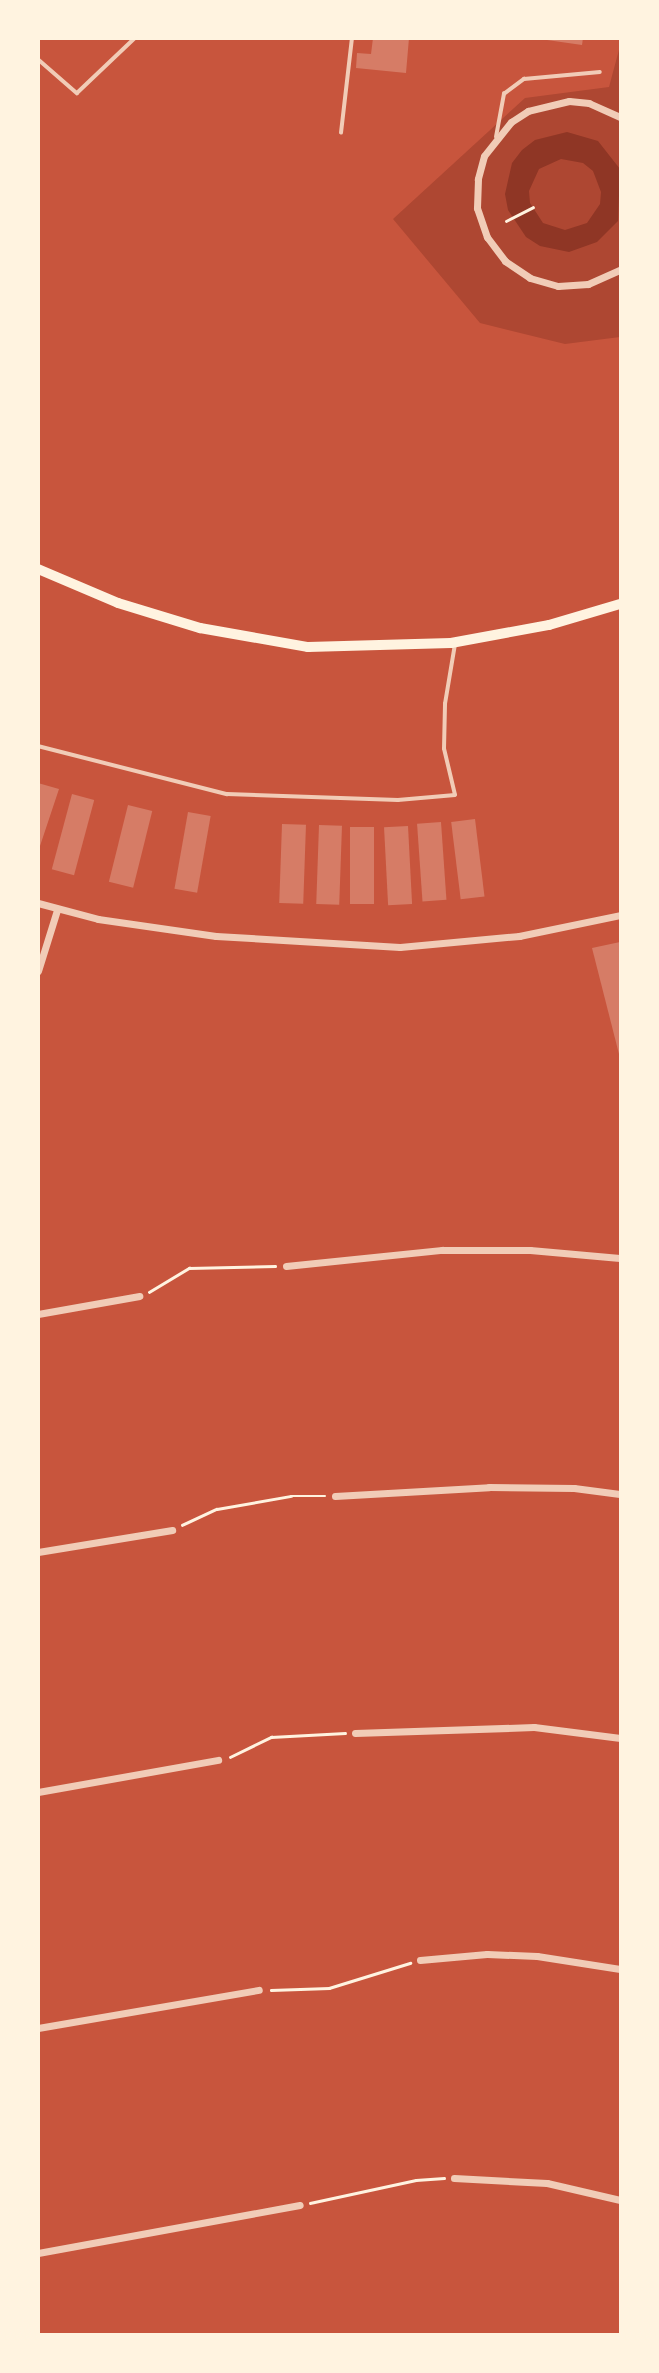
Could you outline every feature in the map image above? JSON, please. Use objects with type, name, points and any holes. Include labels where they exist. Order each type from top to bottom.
[{"type":"main road","points":[[38,569],[130,606],[200,628],[272,642],[375,648],[456,642],[549,625],[621,604]]},
{"type":"street","points":[[621,117],[589,103],[548,104],[520,116],[496,136],[478,179],[477,208],[487,237],[505,261],[530,278],[558,286],[588,284],[621,270]]},
{"type":"street","points":[[38,902],[57,910],[216,936],[400,947],[519,936],[621,915]]},
{"type":"street","points":[[38,971],[57,910]]},
{"type":"street","points":[[286,1266],[442,1251],[530,1250],[621,1258]]},
{"type":"street","points":[[38,1314],[139,1296]]},
{"type":"street","points":[[335,1496],[489,1487],[575,1488],[621,1494]]},
{"type":"street","points":[[38,1552],[172,1530]]},
{"type":"street","points":[[355,1733],[534,1727],[621,1738]]},
{"type":"street","points":[[38,1792],[218,1760]]},
{"type":"street","points":[[420,1960],[487,1954],[537,1956],[621,1969]]},
{"type":"street","points":[[38,2028],[259,1990]]},
{"type":"street","points":[[454,2178],[547,2183],[621,2200]]},
{"type":"street","points":[[38,2253],[300,2205]]},
{"type":"lane","points":[[38,59],[77,93],[135,38]]},
{"type":"lane","points":[[341,133],[352,38]]},
{"type":"lane","points":[[496,136],[504,93],[524,79],[600,72]]},
{"type":"lane","points":[[38,746],[227,794],[398,800],[455,795],[444,749],[445,704],[456,642]]},
{"type":"path","points":[[506,221],[533,207]]},
{"type":"path","points":[[139,1296],[189,1268],[286,1266]]},
{"type":"path","points":[[172,1530],[217,1509],[291,1496],[335,1496]]},
{"type":"path","points":[[218,1760],[271,1737],[355,1733]]},
{"type":"path","points":[[259,1990],[329,1988],[420,1960]]},
{"type":"path","points":[[300,2205],[416,2180],[454,2178]]},
{"type":"shaded area","points":[[620,46],[620,337],[565,344],[480,323],[393,219],[525,98],[609,87]]},
{"type":"shaded area","points":[[567,132],[598,141],[620,169],[618,221],[597,242],[569,252],[540,246],[526,237],[508,210],[505,194],[512,163],[522,150],[535,140]],"holes":[[[561,159],[583,163],[593,171],[601,192],[600,204],[587,223],[565,230],[543,223],[530,203],[529,191],[539,169]]]},
{"type":"building","points":[[373,38],[409,38],[406,73],[356,68],[357,53],[371,54]]},
{"type":"building","points":[[533,38],[583,38],[582,45]]},
{"type":"building","points":[[38,783],[59,789],[39,849],[38,849]]},
{"type":"building","points":[[72,794],[94,800],[74,875],[52,869]]},
{"type":"building","points":[[128,805],[152,811],[133,888],[109,882]]},
{"type":"building","points":[[188,812],[211,816],[197,893],[174,889]]},
{"type":"building","points":[[475,819],[485,896],[461,899],[451,822]]},
{"type":"building","points":[[441,822],[446,900],[422,901],[417,824]]},
{"type":"building","points":[[282,824],[306,825],[303,904],[279,903]]},
{"type":"building","points":[[319,825],[342,826],[339,905],[316,904]]},
{"type":"building","points":[[408,826],[412,904],[388,905],[384,827]]},
{"type":"building","points":[[350,827],[374,827],[374,904],[350,904]]},
{"type":"building","points":[[620,942],[620,1058],[592,948]]}]
